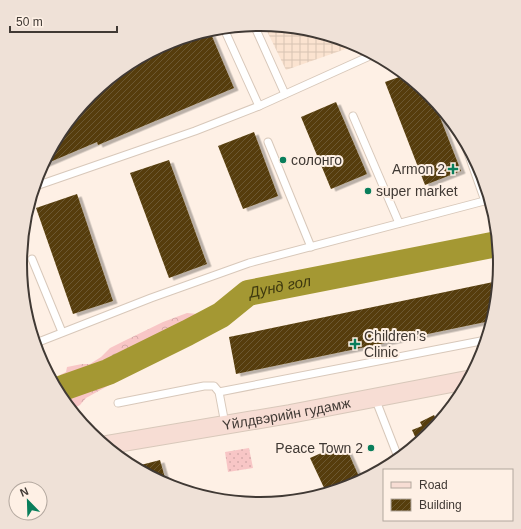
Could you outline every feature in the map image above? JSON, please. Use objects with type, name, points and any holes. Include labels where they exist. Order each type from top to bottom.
[{"type":"main road","name":"Yйлдвэрийн гудамж","points":[[111,444],[375,398],[463,381]]},
{"type":"lane","points":[[257,31],[286,94]]},
{"type":"lane","points":[[226,34],[259,106]]},
{"type":"lane","points":[[41,184],[195,131],[259,106],[368,57]]},
{"type":"lane","points":[[353,116],[399,223]]},
{"type":"lane","points":[[268,142],[311,246]]},
{"type":"lane","points":[[40,341],[151,298],[234,269],[311,246],[485,201]]},
{"type":"lane","points":[[32,259],[62,332]]},
{"type":"lane","points":[[219,392],[482,341]]},
{"type":"lane","points":[[118,403],[204,386],[214,386],[219,392],[225,425]]},
{"type":"lane","points":[[375,398],[397,454]]},
{"type":"shaded area","points":[[267,31],[306,35],[336,43],[348,48],[286,70]]},
{"type":"green space","points":[[187,313],[198,314],[197,321],[164,337],[154,345],[65,384],[60,385],[59,382],[60,375],[66,372],[67,367],[90,364],[101,357],[110,348],[163,322]]},
{"type":"green space","points":[[188,337],[167,353],[86,398],[76,408],[69,399],[103,378],[156,354]]},
{"type":"green space","points":[[249,448],[253,468],[228,472],[225,452]]},
{"type":"building","points":[[212,36],[234,88],[98,145],[97,142],[51,162],[75,122],[95,99],[118,79],[157,55],[185,43]]},
{"type":"building","points":[[400,77],[426,99],[438,114],[461,171],[425,185],[385,82]]},
{"type":"building","points":[[336,102],[367,174],[331,189],[301,117]]},
{"type":"building","points":[[254,132],[278,196],[243,209],[218,146]]},
{"type":"building","points":[[169,160],[207,264],[169,278],[130,173]]},
{"type":"building","points":[[77,194],[113,301],[73,314],[36,208]]},
{"type":"building","points":[[494,282],[487,322],[236,374],[229,337]]},
{"type":"building","points":[[434,415],[436,418],[426,430],[416,438],[412,430],[422,426],[420,422]]},
{"type":"building","points":[[344,443],[359,476],[325,489],[310,458]]},
{"type":"building","points":[[160,460],[165,477],[157,474],[141,465]]},
{"type":"waterway","name":"Дунд гол","points":[[62,388],[108,372],[187,333],[221,315],[248,293],[493,245]]},
{"type":"place","name":"солонго","points":[[283,160]]},
{"type":"place","name":"Armon 2","points":[[453,169]]},
{"type":"place","name":"super market","points":[[368,191]]},
{"type":"place","name":"Children’s Clinic","points":[[355,344]]},
{"type":"place","name":"Peace Town 2","points":[[371,448]]}]
